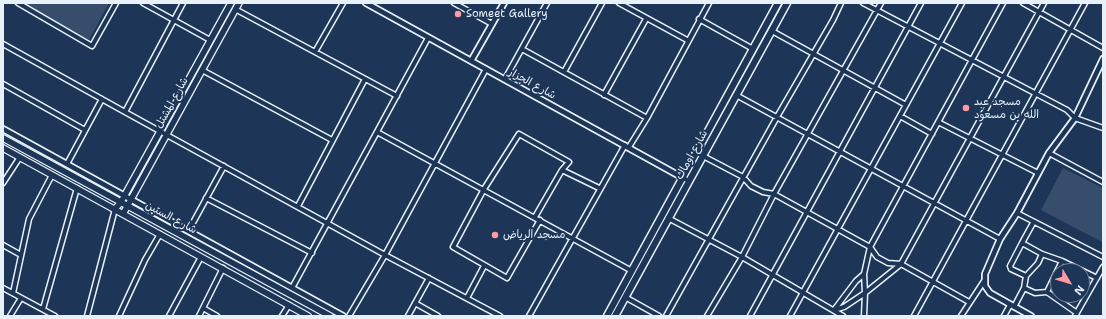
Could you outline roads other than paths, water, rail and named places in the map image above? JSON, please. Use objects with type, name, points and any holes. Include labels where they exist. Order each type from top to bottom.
[{"type":"main road","name":"شارع المشتل","points":[[115,209],[121,202],[231,3]]},
{"type":"main road","name":"شارع المشتل","points":[[123,214],[239,3]]},
{"type":"main road","name":"شارع اوماك","points":[[615,316],[668,218],[752,48],[778,3]]},
{"type":"main road","name":"شارع اوماك","points":[[607,316],[686,180],[703,156],[787,3]]},
{"type":"main road","name":"شارع الستين","points":[[3,138],[330,316]]},
{"type":"main road","points":[[4,148],[9,141]]},
{"type":"main road","name":"شارع الستين","points":[[4,148],[308,316]]},
{"type":"main road","points":[[228,260],[232,254]]},
{"type":"street","points":[[18,3],[92,46],[116,3]]},
{"type":"street","points":[[143,3],[210,40]]},
{"type":"street","points":[[126,112],[172,20],[183,3]]},
{"type":"street","points":[[315,52],[343,3]]},
{"type":"street","name":"شارع الجزار","points":[[366,3],[686,180]]},
{"type":"street","points":[[454,3],[492,24]]},
{"type":"street","points":[[471,61],[504,3]]},
{"type":"street","points":[[504,79],[547,3]]},
{"type":"street","points":[[564,72],[602,3]]},
{"type":"street","points":[[618,3],[687,40]]},
{"type":"street","points":[[529,316],[599,188],[647,118],[687,40],[709,3]]},
{"type":"street","points":[[666,316],[710,240],[743,177],[812,53],[833,20],[841,3]]},
{"type":"street","points":[[864,3],[878,9],[940,44],[1067,110],[1075,118],[1103,128]]},
{"type":"street","points":[[707,316],[742,257],[774,194],[881,3]]},
{"type":"street","points":[[750,316],[921,3]]},
{"type":"street","points":[[790,316],[962,3]]},
{"type":"street","points":[[864,316],[864,274],[870,247],[1003,3]]},
{"type":"street","points":[[1023,3],[1103,48]]},
{"type":"street","points":[[834,310],[844,307],[865,293],[901,264],[1044,3]]},
{"type":"street","points":[[914,316],[1085,3]]},
{"type":"street","points":[[235,9],[397,96]]},
{"type":"street","points":[[604,95],[646,19]]},
{"type":"street","points":[[700,19],[752,48]]},
{"type":"street","points":[[772,31],[906,105]]},
{"type":"street","points":[[292,288],[329,223],[428,38]]},
{"type":"street","points":[[3,44],[385,255],[500,316]]},
{"type":"street","points":[[522,49],[647,118]]},
{"type":"street","points":[[961,316],[984,281],[987,267],[1000,239],[1049,153],[1075,118],[1103,59]]},
{"type":"street","points":[[349,316],[385,255],[486,69]]},
{"type":"street","points":[[202,70],[332,140]]},
{"type":"street","points":[[298,206],[365,79]]},
{"type":"street","points":[[3,84],[85,130]]},
{"type":"street","points":[[736,95],[1000,239]]},
{"type":"street","points":[[67,164],[102,99]]},
{"type":"street","points":[[900,116],[932,134]]},
{"type":"street","points":[[938,122],[1002,156],[1038,173]]},
{"type":"street","points":[[3,129],[343,316]]},
{"type":"street","points":[[377,132],[484,189],[632,272]]},
{"type":"street","points":[[535,217],[562,170],[569,162],[519,134],[484,189],[452,247],[507,278],[540,220]]},
{"type":"street","points":[[1049,153],[1103,182]]},
{"type":"street","points":[[703,156],[743,177],[750,186],[763,192],[774,194],[870,247],[877,257],[888,263],[901,264],[969,302]]},
{"type":"street","points":[[3,183],[20,157]]},
{"type":"street","points":[[189,230],[224,166]]},
{"type":"street","points":[[562,170],[599,188]]},
{"type":"street","points":[[12,293],[29,219],[52,175]]},
{"type":"street","points":[[43,310],[77,188]]},
{"type":"street","points":[[206,198],[312,253]]},
{"type":"street","points":[[87,316],[115,209]]},
{"type":"street","points":[[1016,213],[1033,223],[1103,257]]},
{"type":"street","points":[[668,218],[742,257],[843,316]]},
{"type":"street","points":[[1026,276],[1011,269],[1010,266],[1033,223]]},
{"type":"street","points":[[119,316],[145,260],[160,234]]},
{"type":"street","points":[[1022,243],[1042,254],[1062,261],[1097,278]]},
{"type":"street","points":[[3,245],[21,255]]},
{"type":"street","points":[[1004,316],[1024,288],[1026,276],[1038,263],[1042,254]]},
{"type":"street","points":[[169,316],[201,257]]},
{"type":"street","points":[[1047,292],[1062,261]]},
{"type":"street","points":[[467,298],[484,266]]},
{"type":"street","points":[[200,316],[223,268]]},
{"type":"street","points":[[1024,288],[1035,294],[1047,292],[1076,314],[1103,268]]},
{"type":"street","points":[[834,310],[856,281],[864,274]]},
{"type":"street","points":[[408,316],[429,278]]},
{"type":"street","points":[[984,281],[986,288],[990,293],[1031,316]]},
{"type":"street","points":[[3,288],[55,316]]},
{"type":"street","points":[[625,297],[659,316]]},
{"type":"street","points":[[10,316],[21,298]]},
{"type":"street","points":[[415,303],[438,316]]},
{"type":"street","points":[[282,316],[288,305]]},
{"type":"street","points":[[203,308],[217,316]]},
{"type":"place","name":"Someet Gallery","points":[[458,14]]},
{"type":"place","name":"مسجد عبد الله بن مسعود","points":[[966,108]]},
{"type":"place","name":"مسجد الرياض","points":[[495,235]]}]
